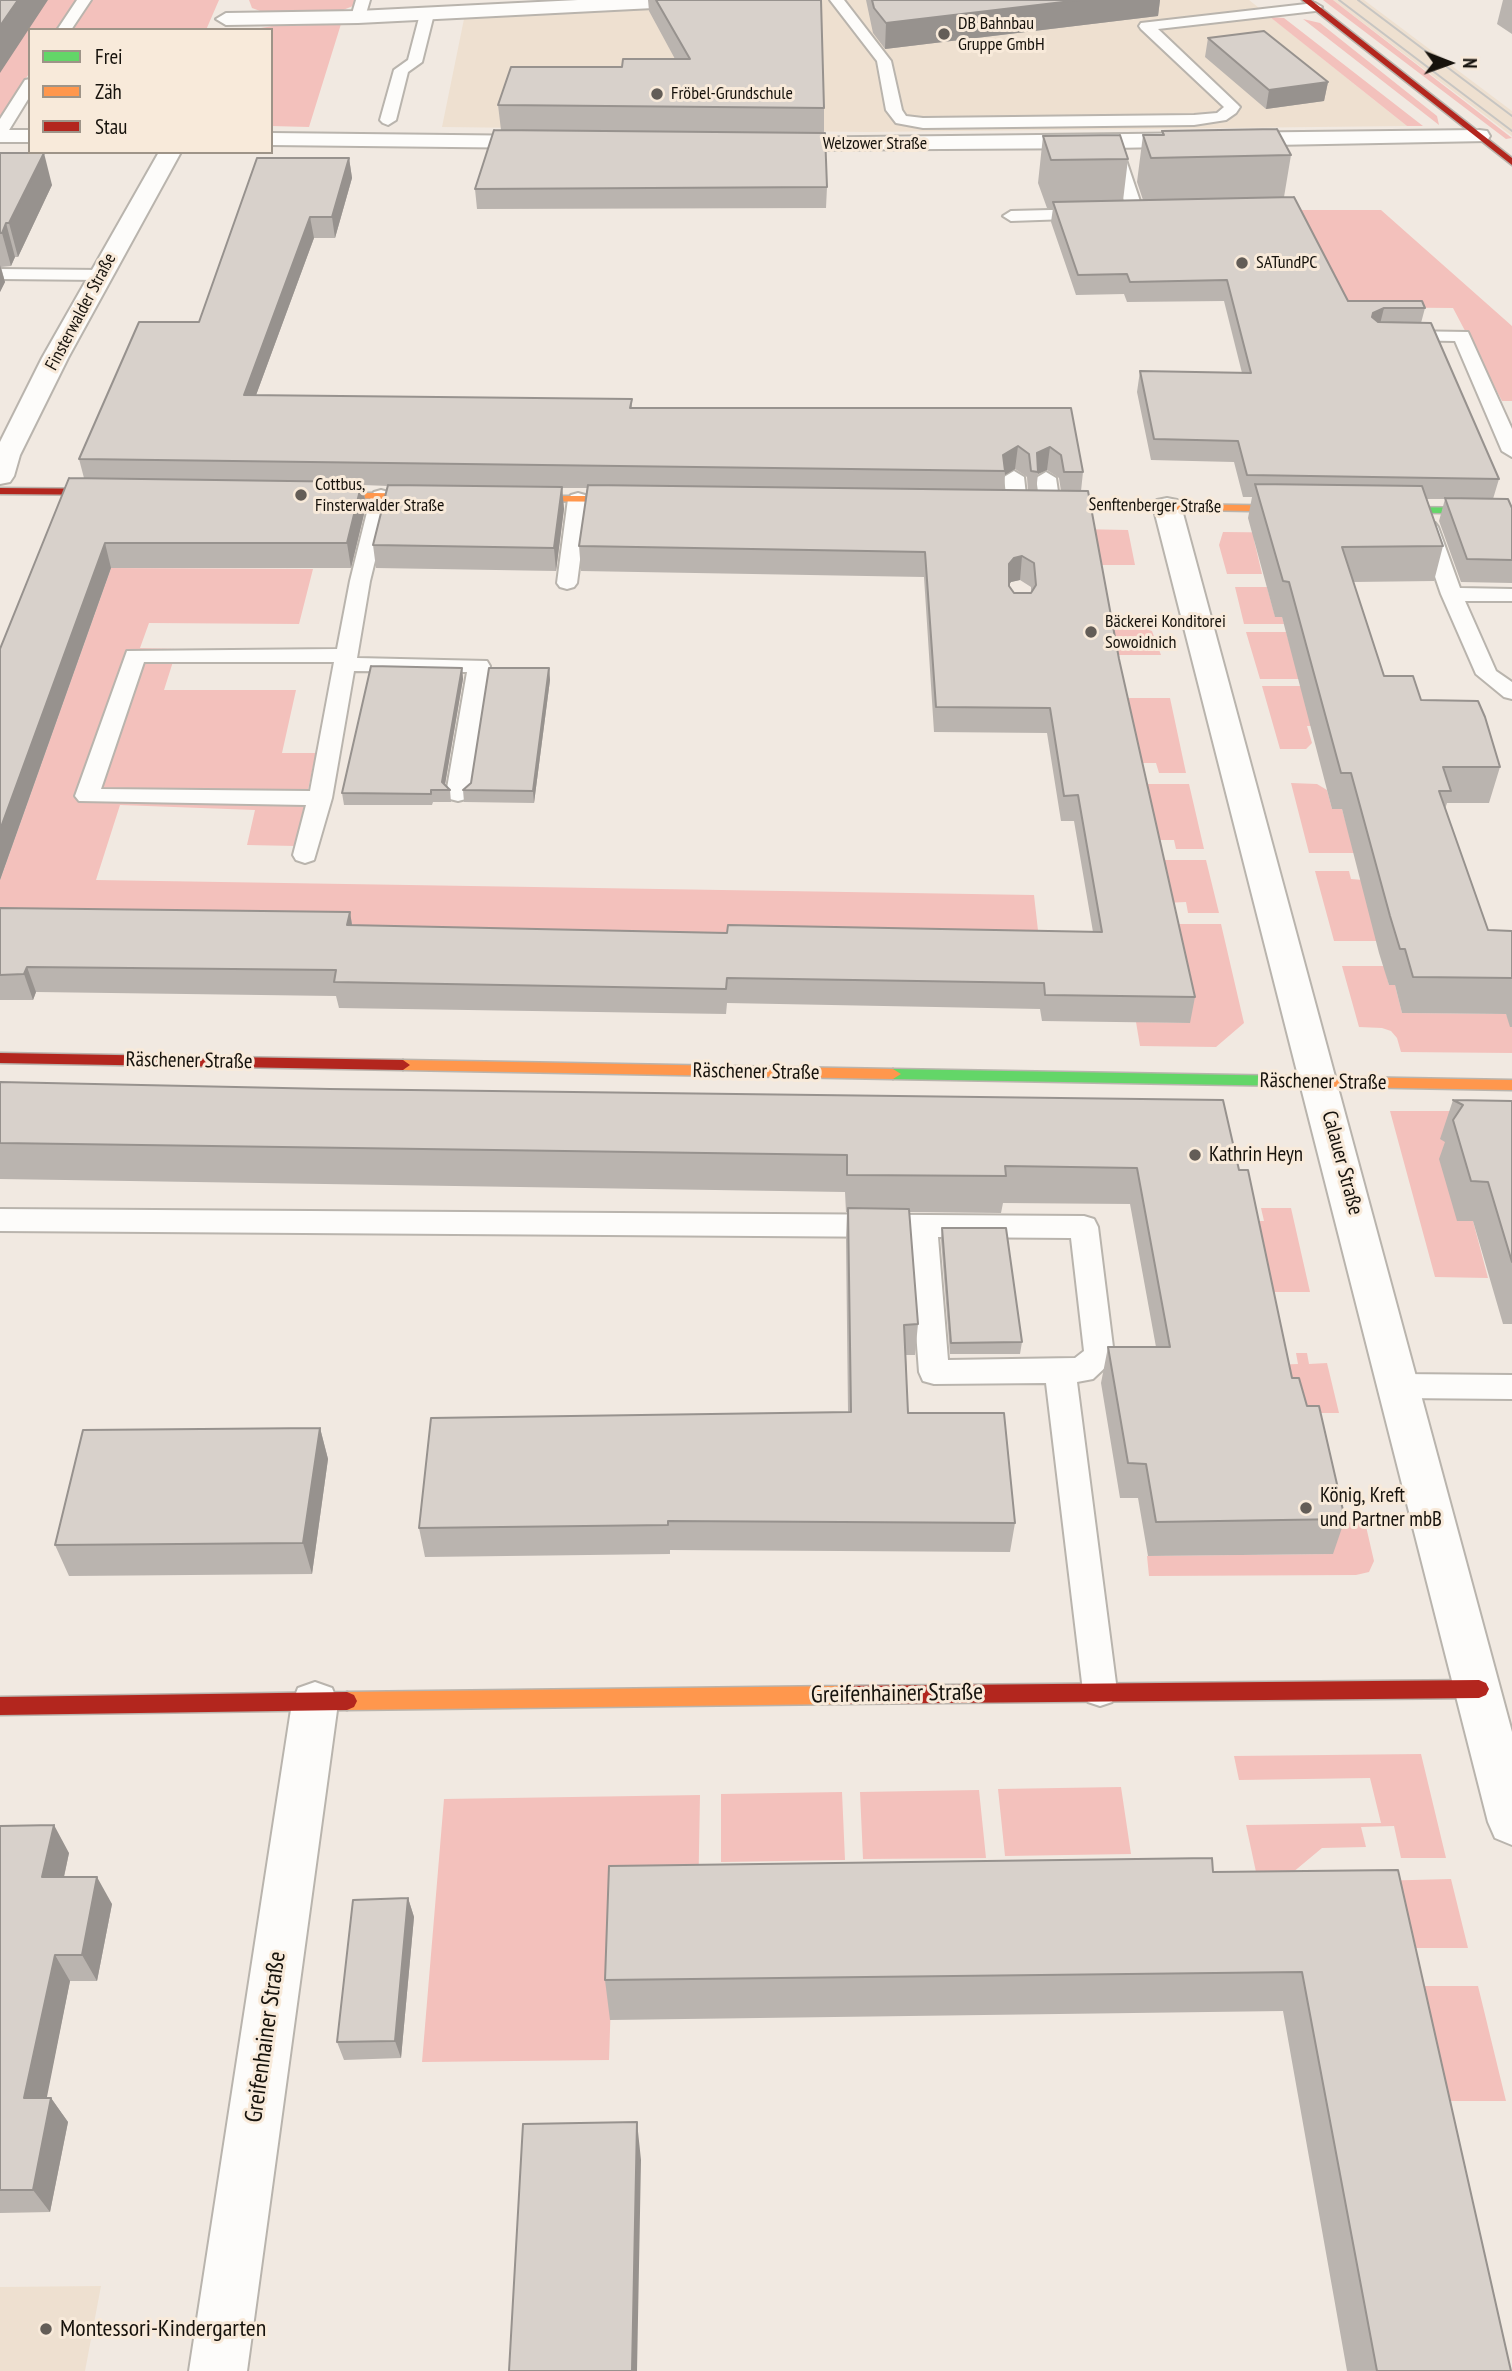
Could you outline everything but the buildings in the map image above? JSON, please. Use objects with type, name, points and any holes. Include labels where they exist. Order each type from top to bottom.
[{"type":"street","points":[[233,0],[223,24],[361,8],[427,14],[693,0]]},
{"type":"street","points":[[1310,3],[1479,136],[1504,149],[1512,162]]},
{"type":"street","points":[[0,134],[28,136]]},
{"type":"street","name":"Welzower Straße","points":[[757,144],[1479,136]]},
{"type":"street","points":[[273,139],[566,142]]},
{"type":"street","name":"Finsterwalder Straße","points":[[0,476],[7,455],[55,358],[169,154]]},
{"type":"street","points":[[0,491],[134,492]]},
{"type":"street","points":[[287,494],[447,497]]},
{"type":"street","points":[[499,498],[659,500]]},
{"type":"street","name":"Senftenberger Straße","points":[[1011,504],[1321,509]]},
{"type":"street","name":"Calauer Straße","points":[[1167,506],[1512,1822]]},
{"type":"street","points":[[1359,510],[1512,512]]},
{"type":"street","name":"Räschener Straße","points":[[0,1058],[1512,1085]]},
{"type":"street","name":"Greifenhainer Straße","points":[[0,1706],[1100,1691],[1479,1689]]},
{"type":"street","name":"Greifenhainer Straße","points":[[218,2371],[314,1703]]},
{"type":"lane","points":[[65,28],[84,0]]},
{"type":"lane","points":[[837,0],[884,61],[894,110],[901,120],[923,123],[1194,120],[1221,117],[1232,107],[1146,26],[1310,3]]},
{"type":"lane","points":[[388,120],[401,70],[415,62],[427,14]]},
{"type":"lane","points":[[0,134],[28,86]]},
{"type":"lane","points":[[1011,216],[1129,213],[1112,142]]},
{"type":"lane","points":[[0,274],[100,275]]},
{"type":"lane","points":[[1378,336],[1462,336],[1512,451]]},
{"type":"lane","points":[[1011,504],[1014,477]]},
{"type":"lane","points":[[1046,478],[1050,505]]},
{"type":"lane","points":[[305,855],[320,798],[345,659],[381,496]]},
{"type":"lane","points":[[567,583],[578,499]]},
{"type":"lane","points":[[1423,511],[1452,594],[1487,674],[1512,692]]},
{"type":"lane","points":[[1452,594],[1512,595]]},
{"type":"lane","points":[[320,798],[87,796],[135,656],[345,659],[479,666],[458,794]]},
{"type":"lane","points":[[0,1220],[1084,1227],[1099,1355],[1082,1370],[934,1372],[923,1227]]},
{"type":"lane","points":[[1060,1370],[1100,1691]]},
{"type":"lane","points":[[1399,1386],[1512,1387]]},
{"type":"shaded area","points":[[0,0],[76,0],[58,28],[28,28],[28,75],[0,119]]},
{"type":"shaded area","points":[[91,0],[219,0],[207,28],[73,28]]},
{"type":"shaded area","points":[[249,0],[355,0],[353,6],[343,10],[263,12],[252,8]]},
{"type":"shaded area","points":[[790,0],[1249,0],[1407,126],[868,132],[442,127],[464,19]]},
{"type":"shaded area","points":[[1323,0],[1333,0],[1512,138],[1506,139]]},
{"type":"shaded area","points":[[1333,0],[1364,0],[1512,111],[1512,136]]},
{"type":"shaded area","points":[[1270,17],[1284,18],[1423,126],[1407,126]]},
{"type":"shaded area","points":[[1303,19],[1320,23],[1437,116],[1439,125]]},
{"type":"shaded area","points":[[341,24],[309,127],[273,126],[273,28],[261,28]]},
{"type":"shaded area","points":[[1289,210],[1381,210],[1512,326],[1512,401],[1502,401],[1453,308],[1337,307]]},
{"type":"shaded area","points":[[1026,528],[1128,530],[1135,565],[1094,565]]},
{"type":"shaded area","points":[[1223,532],[1318,533],[1306,541],[1254,540],[1262,574],[1227,574],[1219,545]]},
{"type":"shaded area","points":[[111,568],[313,569],[299,624],[149,623],[140,648],[177,649],[164,690],[296,690],[282,753],[316,753],[296,846],[247,845],[255,810],[120,805],[96,880],[1034,895],[1041,957],[0,941],[0,880]]},
{"type":"shaded area","points":[[1235,587],[1267,587],[1275,616],[1282,617],[1284,624],[1244,624]]},
{"type":"shaded area","points":[[1105,625],[1133,625],[1152,631],[1161,655],[1111,655]]},
{"type":"shaded area","points":[[1246,632],[1286,632],[1300,679],[1260,679]]},
{"type":"shaded area","points":[[1262,686],[1303,686],[1315,726],[1307,726],[1312,743],[1306,749],[1280,749]]},
{"type":"shaded area","points":[[1125,698],[1170,698],[1186,773],[1159,773],[1156,763],[1134,763]]},
{"type":"shaded area","points":[[1291,783],[1317,784],[1327,790],[1332,809],[1342,809],[1355,853],[1309,853]]},
{"type":"shaded area","points":[[1138,784],[1189,784],[1204,849],[1176,849],[1174,840],[1150,840]]},
{"type":"shaded area","points":[[1154,860],[1206,860],[1219,913],[1188,913],[1186,902],[1164,903]]},
{"type":"shaded area","points":[[1315,871],[1349,871],[1351,879],[1363,880],[1377,941],[1334,941]]},
{"type":"shaded area","points":[[1168,924],[1221,924],[1244,1023],[1216,1047],[1140,1046],[1136,1022],[1190,1023]]},
{"type":"shaded area","points":[[1342,966],[1384,966],[1389,985],[1395,985],[1402,1013],[1506,1014],[1512,1027],[1512,1053],[1401,1052],[1397,1038],[1391,1031],[1359,1027]]},
{"type":"shaded area","points":[[1390,1111],[1491,1111],[1457,1220],[1473,1221],[1488,1278],[1435,1277]]},
{"type":"shaded area","points":[[1261,1208],[1291,1208],[1310,1292],[1257,1292],[1241,1221],[1264,1221]]},
{"type":"shaded area","points":[[1296,1353],[1307,1353],[1309,1364],[1327,1363],[1339,1413],[1274,1413],[1273,1365],[1298,1364]]},
{"type":"shaded area","points":[[1365,1522],[1374,1561],[1369,1572],[1356,1575],[1149,1576],[1147,1556],[1332,1554],[1325,1523]]},
{"type":"shaded area","points":[[1421,1754],[1446,1858],[1401,1858],[1394,1826],[1361,1827],[1366,1847],[1322,1848],[1292,1873],[1256,1872],[1246,1825],[1381,1823],[1370,1778],[1239,1780],[1234,1756]]},
{"type":"shaded area","points":[[1121,1787],[1131,1854],[1005,1856],[998,1789]]},
{"type":"shaded area","points":[[979,1790],[986,1858],[863,1859],[860,1792]]},
{"type":"shaded area","points":[[842,1792],[845,1860],[721,1862],[721,1794]]},
{"type":"shaded area","points":[[700,1795],[698,1906],[614,1908],[609,2060],[422,2062],[444,1799]]},
{"type":"shaded area","points":[[1328,1870],[1371,1870],[1373,1881],[1451,1879],[1468,1948],[1384,1948],[1301,1895]]},
{"type":"shaded area","points":[[1423,1986],[1478,1986],[1506,2101],[1417,2101]]},
{"type":"shaded area","name":"Montessori-Kindergarten","points":[[101,2286],[85,2371],[0,2371],[0,2287]]},
{"type":"tram line","points":[[1339,0],[1512,131]]},
{"type":"tram line","points":[[1358,0],[1512,116]]},
{"type":"traffic: fast","points":[[1378,510],[1512,511]]},
{"type":"traffic: fast","points":[[893,1074],[1293,1081]]},
{"type":"traffic: slow","points":[[310,495],[436,497]]},
{"type":"traffic: slow","points":[[510,498],[638,499]]},
{"type":"traffic: slow","points":[[1038,505],[1303,509]]},
{"type":"traffic: slow","points":[[403,1065],[893,1074]]},
{"type":"traffic: slow","points":[[1293,1081],[1512,1085]]},
{"type":"traffic: slow","points":[[347,1701],[841,1695]]},
{"type":"traffic: jam","points":[[1306,0],[1512,162]]},
{"type":"traffic: jam","points":[[0,491],[117,492]]},
{"type":"traffic: jam","points":[[0,1058],[403,1065]]},
{"type":"traffic: jam","points":[[841,1695],[1479,1689]]},
{"type":"traffic: jam","points":[[0,1706],[347,1701]]},
{"type":"place","name":"DB Bahnbau Gruppe GmbH","points":[[944,34]]},
{"type":"place","name":"Fröbel-Grundschule","points":[[657,94]]},
{"type":"place","name":"SATundPC","points":[[1242,263]]},
{"type":"place","name":"Cottbus, Finsterwalder Straße","points":[[301,495]]},
{"type":"place","name":"Bäckerei Konditorei Sowoidnich","points":[[1091,632]]},
{"type":"place","name":"Kathrin Heyn","points":[[1195,1155]]},
{"type":"place","name":"König, Kreft und Partner mbB","points":[[1306,1508]]},
{"type":"place","name":"Montessori-Kindergarten","points":[[46,2329]]}]
